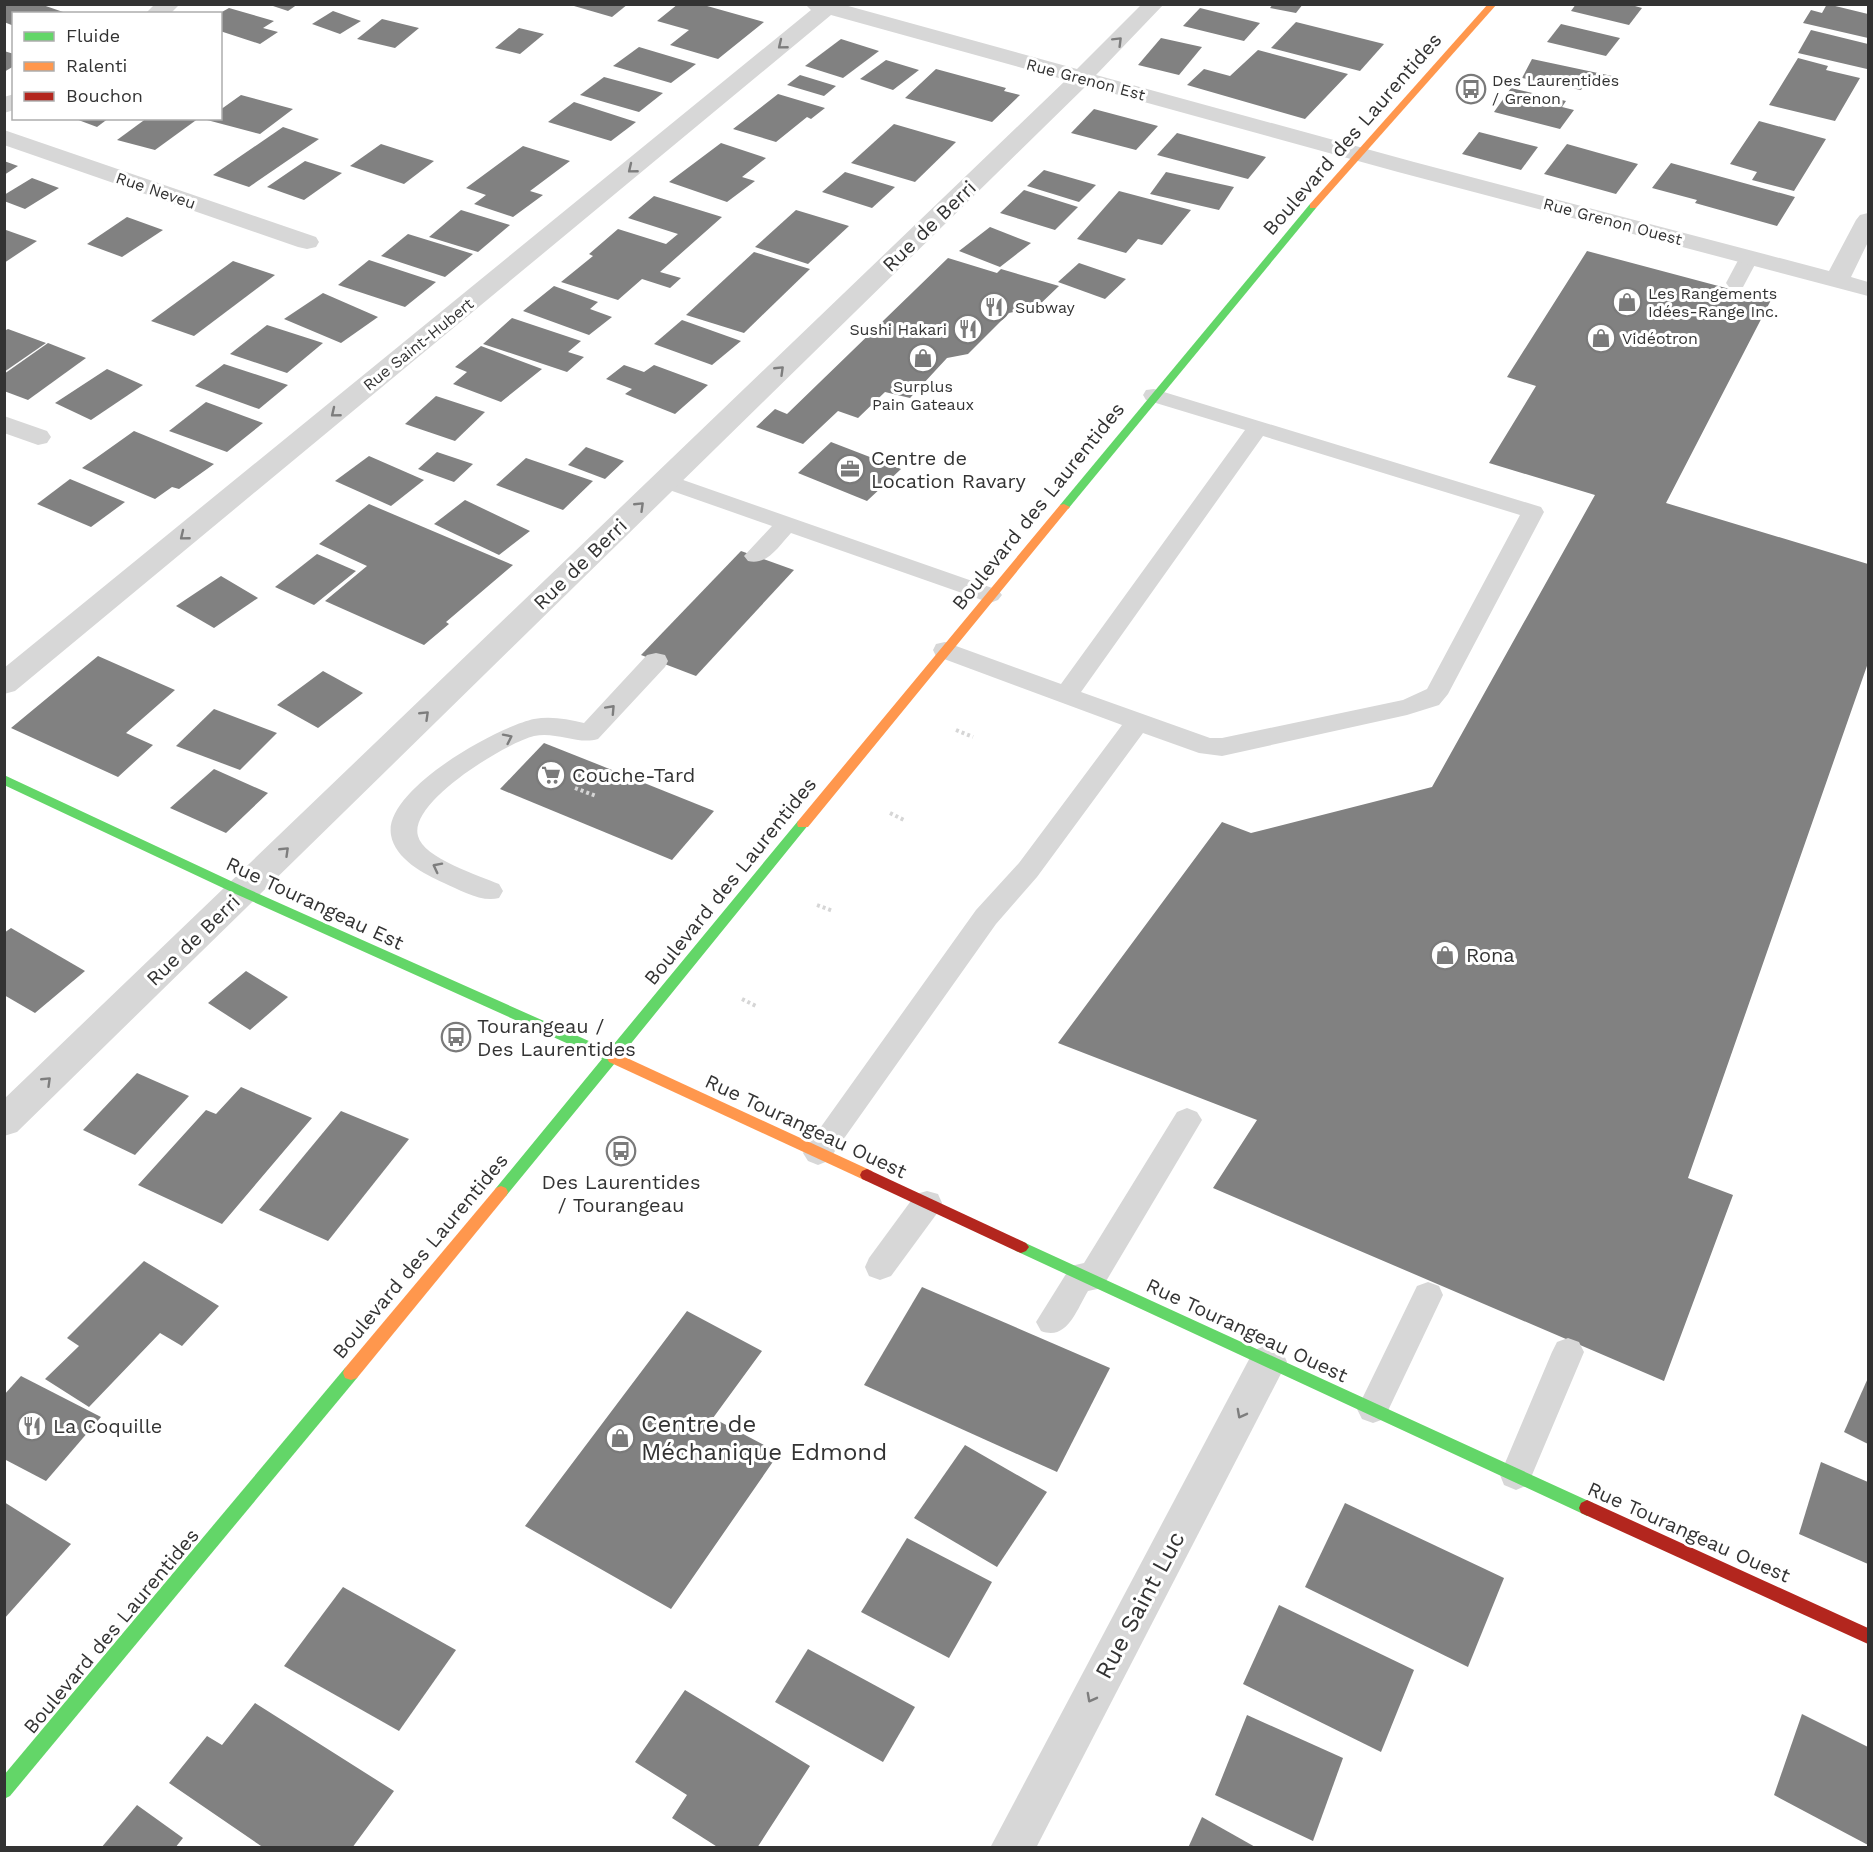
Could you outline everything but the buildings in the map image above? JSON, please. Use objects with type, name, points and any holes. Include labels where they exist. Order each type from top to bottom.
[{"type":"main road","name":"Boulevard des Laurentides","points":[[4,1790],[1155,395],[1358,153],[1493,4]]},
{"type":"main road","name":"Rue Tourangeau Est","points":[[4,779],[243,892],[610,1058]]},
{"type":"main road","name":"Rue Tourangeau Ouest","points":[[610,1058],[1869,1636]]},
{"type":"street","name":"Rue de Berri","points":[[4,1122],[1081,78],[1154,4]]},
{"type":"street","name":"Rue Grenon Est","points":[[825,6],[1358,153]]},
{"type":"street","name":"Rue Saint-Hubert","points":[[4,684],[825,6]]},
{"type":"street","name":"Rue Neveu","points":[[4,137],[307,242]]},
{"type":"street","name":"Rue Grenon Ouest","points":[[1358,153],[1869,289]]},
{"type":"street","points":[[1836,280],[1869,220]]},
{"type":"street","points":[[4,424],[38,437]]},
{"type":"street","name":"Rue Saint Luc","points":[[1012,1848],[1268,1362]]},
{"type":"lane","points":[[1736,283],[1749,257]]},
{"type":"lane","points":[[945,650],[1208,747],[1222,747],[1407,707],[1430,699],[1452,664],[1533,512],[1155,395]]},
{"type":"lane","points":[[1066,695],[1258,427]]},
{"type":"lane","points":[[666,481],[990,595]]},
{"type":"lane","points":[[756,556],[787,524]]},
{"type":"lane","points":[[490,891],[428,862],[414,851],[404,836],[404,822],[412,808],[447,776],[480,752],[508,737],[527,729],[558,725],[589,733],[656,661]]},
{"type":"lane","points":[[818,1153],[986,917],[1028,870],[1138,722]]},
{"type":"lane","points":[[1052,1323],[1087,1277],[1187,1120]]},
{"type":"lane","points":[[880,1267],[927,1203]]},
{"type":"lane","points":[[1373,1409],[1428,1295]]},
{"type":"lane","points":[[1516,1475],[1568,1352]]},
{"type":"path","points":[[956,730],[973,737]]},
{"type":"path","points":[[575,788],[596,796]]},
{"type":"path","points":[[890,813],[904,820]]},
{"type":"path","points":[[817,905],[833,911]]},
{"type":"path","points":[[742,999],[758,1008]]},
{"type":"traffic: fast","points":[[1064,507],[1313,206]]},
{"type":"traffic: fast","points":[[4,779],[243,892],[614,1058]]},
{"type":"traffic: fast","points":[[501,1192],[803,824]]},
{"type":"traffic: fast","points":[[1021,1247],[1587,1508]]},
{"type":"traffic: fast","points":[[4,1790],[351,1373]]},
{"type":"traffic: slow","points":[[1313,206],[1493,4]]},
{"type":"traffic: slow","points":[[803,824],[1064,507]]},
{"type":"traffic: slow","points":[[614,1058],[867,1175]]},
{"type":"traffic: slow","points":[[351,1373],[501,1192]]},
{"type":"traffic: jam","points":[[867,1175],[1021,1247]]},
{"type":"traffic: jam","points":[[1587,1508],[1868,1636]]},
{"type":"place","name":"Des Laurentides / Grenon","points":[[1471,89]]},
{"type":"place","name":"Les Rangements Idées-Range Inc.","points":[[1627,302]]},
{"type":"place","name":"Subway","points":[[994,307]]},
{"type":"place","name":"Sushi Hakari","points":[[968,329]]},
{"type":"place","name":"Vidéotron","points":[[1601,338]]},
{"type":"place","name":"Surplus Pain Gateaux","points":[[923,358]]},
{"type":"place","name":"Centre de Location Ravary","points":[[850,469]]},
{"type":"place","name":"Couche-Tard","points":[[551,775]]},
{"type":"place","name":"Rona","points":[[1445,955]]},
{"type":"place","name":"Tourangeau / Des Laurentides","points":[[456,1037]]},
{"type":"place","name":"Des Laurentides / Tourangeau","points":[[621,1151]]},
{"type":"place","name":"La Coquille","points":[[32,1426]]},
{"type":"place","name":"Centre de Méchanique Edmond","points":[[620,1438]]}]
